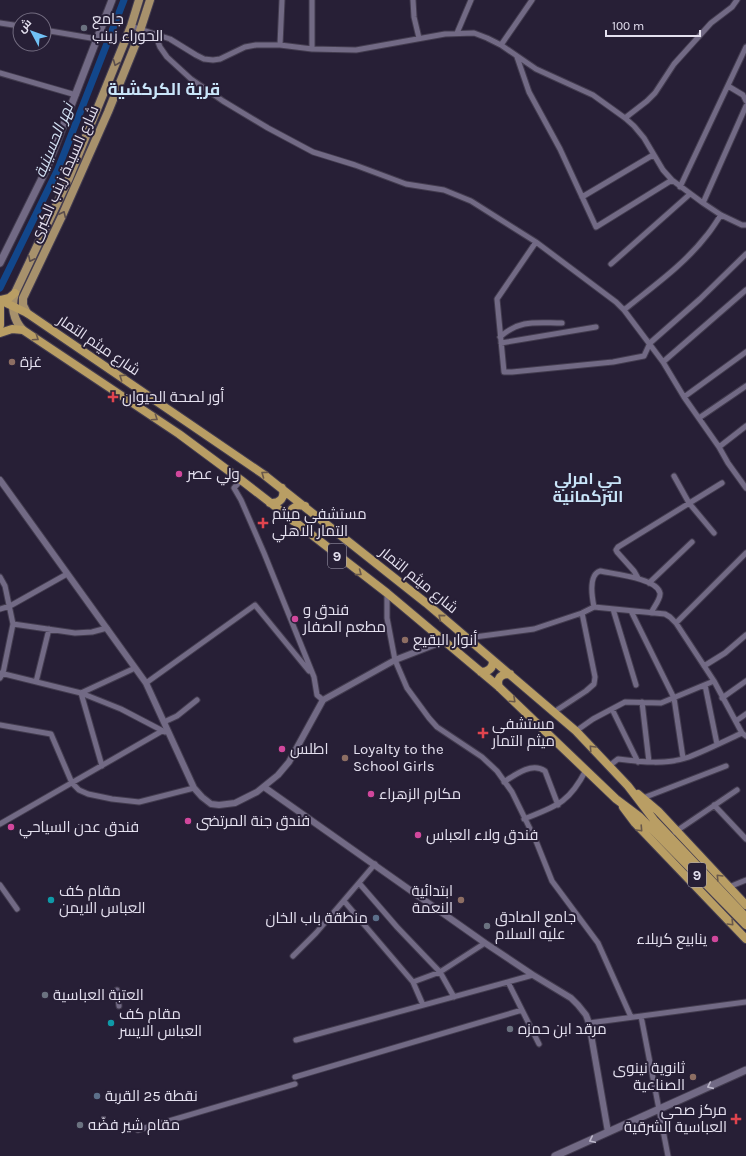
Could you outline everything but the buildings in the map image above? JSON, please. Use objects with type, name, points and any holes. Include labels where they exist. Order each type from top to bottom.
[{"type":"highway","points":[[0,300],[9,298],[15,293]]},
{"type":"highway","name":"شارع ميثم التمار","points":[[0,300],[27,312],[216,440],[282,488],[426,603],[576,731],[628,786],[651,822]]},
{"type":"highway","points":[[0,306],[0,325]]},
{"type":"highway","points":[[0,333],[12,329],[23,330]]},
{"type":"highway","name":"شارع ميثم التمار","points":[[23,330],[171,429],[241,480],[387,593],[499,687],[616,799],[640,817],[651,822]]},
{"type":"highway","points":[[270,503],[276,503],[281,500],[284,494],[282,488]]},
{"type":"highway","points":[[294,522],[290,516],[292,509],[298,505],[305,506]]},
{"type":"highway","points":[[481,672],[491,668],[493,661]]},
{"type":"highway","points":[[499,687],[498,678],[501,675],[510,674]]},
{"type":"highway","points":[[628,786],[658,811],[676,832],[746,905]]},
{"type":"highway","points":[[616,799],[635,823],[746,939]]},
{"type":"highway","name":"9","points":[[651,822],[746,916]]},
{"type":"highway","name":"9","points":[[651,822],[746,925]]},
{"type":"main road","points":[[0,263],[47,168],[112,0]]},
{"type":"main road","name":"شارع السيدة زينب الكبرى","points":[[12,305],[15,293],[68,178],[131,26],[139,0]]},
{"type":"main road","name":"شارع السيدة زينب الكبرى","points":[[24,296],[74,190],[108,112],[141,28],[150,0]]},
{"type":"main road","points":[[15,293],[17,299],[21,299],[24,296]]},
{"type":"main road","points":[[24,296],[23,305],[27,312]]},
{"type":"main road","points":[[12,305],[15,316],[23,330]]},
{"type":"main road","points":[[555,1156],[568,1153],[608,1132],[746,1070]]},
{"type":"street","points":[[280,45],[282,0]]},
{"type":"street","points":[[312,0],[312,49]]},
{"type":"street","points":[[413,0],[414,17],[419,38]]},
{"type":"street","points":[[456,32],[471,0]]},
{"type":"street","points":[[501,46],[532,0]]},
{"type":"street","points":[[626,118],[651,97],[671,69],[711,23],[737,0]]},
{"type":"street","points":[[0,23],[12,25]]},
{"type":"street","points":[[131,26],[141,28],[170,39],[204,59],[213,60],[220,59],[245,47],[256,45],[356,50],[456,32],[474,33],[501,46],[536,69],[593,95],[626,118],[644,138],[662,170],[672,180],[721,215],[746,225]]},
{"type":"street","points":[[52,31],[97,39]]},
{"type":"street","points":[[155,34],[160,47],[167,57],[191,79],[223,101],[268,128],[313,152],[355,165],[406,184],[444,190],[470,201],[536,242],[616,302],[624,310],[664,362],[684,397],[746,487]]},
{"type":"street","points":[[680,187],[746,47]]},
{"type":"street","points":[[518,57],[529,92],[560,149],[596,227],[672,180]]},
{"type":"street","points":[[0,73],[76,95]]},
{"type":"street","points":[[728,86],[744,95],[746,101]]},
{"type":"street","points":[[703,203],[746,106]]},
{"type":"street","points":[[582,197],[653,155]]},
{"type":"street","points":[[611,264],[690,194]]},
{"type":"street","points":[[624,310],[690,254],[707,235],[721,215]]},
{"type":"street","points":[[536,242],[497,299],[504,372],[613,362],[644,356],[650,343],[700,299],[746,254]]},
{"type":"street","points":[[664,362],[746,290]]},
{"type":"street","points":[[500,337],[509,329],[521,324],[562,323]]},
{"type":"street","points":[[501,343],[596,327]]},
{"type":"street","points":[[684,397],[746,352]]},
{"type":"street","points":[[699,418],[746,386]]},
{"type":"street","points":[[719,447],[746,426]]},
{"type":"street","points":[[674,476],[689,503],[714,533]]},
{"type":"street","points":[[0,480],[146,683],[194,788],[211,804],[225,805],[235,803],[264,787],[278,775],[289,762],[323,700],[395,660],[444,641]]},
{"type":"street","points":[[241,480],[234,488],[241,500],[264,553],[314,677],[317,695],[323,700]]},
{"type":"street","points":[[638,578],[634,571],[617,552],[616,550],[618,547],[722,483]]},
{"type":"street","points":[[649,583],[692,542]]},
{"type":"street","points":[[676,623],[746,553]]},
{"type":"street","points":[[594,607],[592,598],[592,584],[597,572],[600,571],[638,578],[657,589],[660,596],[651,613]]},
{"type":"street","points":[[0,609],[10,606],[67,574]]},
{"type":"street","points":[[0,577],[5,586],[14,624],[1,675],[81,693],[121,709],[169,734]]},
{"type":"street","points":[[387,593],[387,618],[395,660],[408,688],[437,727],[482,757],[497,771],[512,792],[536,841],[552,881],[598,943],[631,1017]]},
{"type":"street","points":[[146,683],[255,605],[314,677]]},
{"type":"street","points":[[466,638],[534,629],[582,613],[594,607],[665,614],[670,617],[676,623],[714,681],[722,698],[744,735],[683,758],[665,762],[638,762],[618,759],[609,766]]},
{"type":"street","points":[[613,609],[636,685]]},
{"type":"street","points":[[631,611],[674,698],[683,758]]},
{"type":"street","points":[[554,712],[594,684],[595,677],[582,613]]},
{"type":"street","points":[[14,624],[74,633],[92,632],[107,628]]},
{"type":"street","points":[[36,682],[49,629]]},
{"type":"street","points":[[704,666],[725,653],[746,635]]},
{"type":"street","points":[[81,693],[135,668]]},
{"type":"street","points":[[576,731],[593,719],[625,702],[661,703],[714,681]]},
{"type":"street","points":[[722,698],[746,681]]},
{"type":"street","points":[[705,685],[717,744]]},
{"type":"street","points":[[81,693],[102,766]]},
{"type":"street","points":[[164,722],[177,716],[197,700]]},
{"type":"street","points":[[642,702],[649,762]]},
{"type":"street","points":[[612,709],[638,762]]},
{"type":"street","points":[[736,721],[746,714]]},
{"type":"street","points":[[0,725],[51,734],[72,783],[79,790],[88,794],[112,799],[140,802],[194,788]]},
{"type":"street","points":[[0,824],[162,731]]},
{"type":"street","points":[[643,798],[726,766]]},
{"type":"street","points":[[504,782],[523,770],[530,768],[542,768],[546,771],[558,805]]},
{"type":"street","points":[[524,819],[558,805],[571,794],[580,782],[586,770]]},
{"type":"street","points":[[264,787],[485,943],[571,998],[578,1005],[586,1015],[589,1023],[608,1132]]},
{"type":"street","points":[[676,832],[737,790]]},
{"type":"street","points":[[714,805],[746,839]]},
{"type":"street","points":[[293,956],[316,933],[375,864]]},
{"type":"street","points":[[729,888],[746,880]]},
{"type":"street","points":[[359,883],[397,927],[440,972],[454,997]]},
{"type":"street","points":[[0,885],[17,909]]},
{"type":"street","points":[[344,901],[413,982],[423,1005]]},
{"type":"street","points":[[413,982],[440,972],[485,943]]},
{"type":"street","points":[[296,1040],[533,975]]},
{"type":"street","points":[[508,982],[539,1044]]},
{"type":"street","points":[[116,990],[118,1006]]},
{"type":"street","points":[[589,1023],[746,1002]]},
{"type":"street","points":[[295,1077],[522,1010]]},
{"type":"street","points":[[640,1016],[668,1156]]},
{"type":"street","points":[[138,1130],[295,1084]]},
{"type":"waterway","name":"نهر الحسينية","points":[[0,288],[58,169],[124,0]]},
{"type":"place","name":"جامع الحوراء زينب","points":[[84,28]]},
{"type":"place","name":"غزة","points":[[12,362]]},
{"type":"place","name":"أور لصحة الحيوان","points":[[113,397]]},
{"type":"place","name":"ولي عصر","points":[[179,474]]},
{"type":"place","name":"مستشفى ميثم التمار الاهلي","points":[[263,523]]},
{"type":"place","name":"فندق و مطعم الصفار","points":[[295,619]]},
{"type":"place","name":"أنوار البقيع","points":[[405,640]]},
{"type":"place","name":"مستشفى ميثم التمار","points":[[483,733]]},
{"type":"place","name":"اطلس","points":[[282,749]]},
{"type":"place","name":"Loyalty to the School Girls","points":[[345,758]]},
{"type":"place","name":"مكارم الزهراء","points":[[371,794]]},
{"type":"place","name":"فندق جنة المرتضى","points":[[188,821]]},
{"type":"place","name":"فندق عدن السياحي","points":[[11,827]]},
{"type":"place","name":"فندق ولاء العباس","points":[[418,835]]},
{"type":"place","name":"مقام كف العباس الايمن","points":[[51,900]]},
{"type":"place","name":"ابتدائية النعمة","points":[[461,900]]},
{"type":"place","name":"منطقة باب الخان","points":[[376,918]]},
{"type":"place","name":"جامع الصادق عليه السلام","points":[[487,926]]},
{"type":"place","name":"ينابيع كربلاء","points":[[715,939]]},
{"type":"place","name":"العتبة العباسية","points":[[45,995]]},
{"type":"place","name":"مقام كف العباس الايسر","points":[[111,1023]]},
{"type":"place","name":"مرقد ابن حمزه","points":[[510,1029]]},
{"type":"place","name":"ثانوية نينوى الصناعية","points":[[693,1077]]},
{"type":"place","name":"نقطة 25 القربة","points":[[97,1096]]},
{"type":"place","name":"مركز صحي العباسية الشرقية","points":[[736,1119]]},
{"type":"place","name":"مقام شير فضّه","points":[[80,1125]]},
{"type":"district","name":"قرية الكركشية","points":[[164,89]]},
{"type":"district","name":"حي امرلي التركمانية","points":[[588,487]]}]
